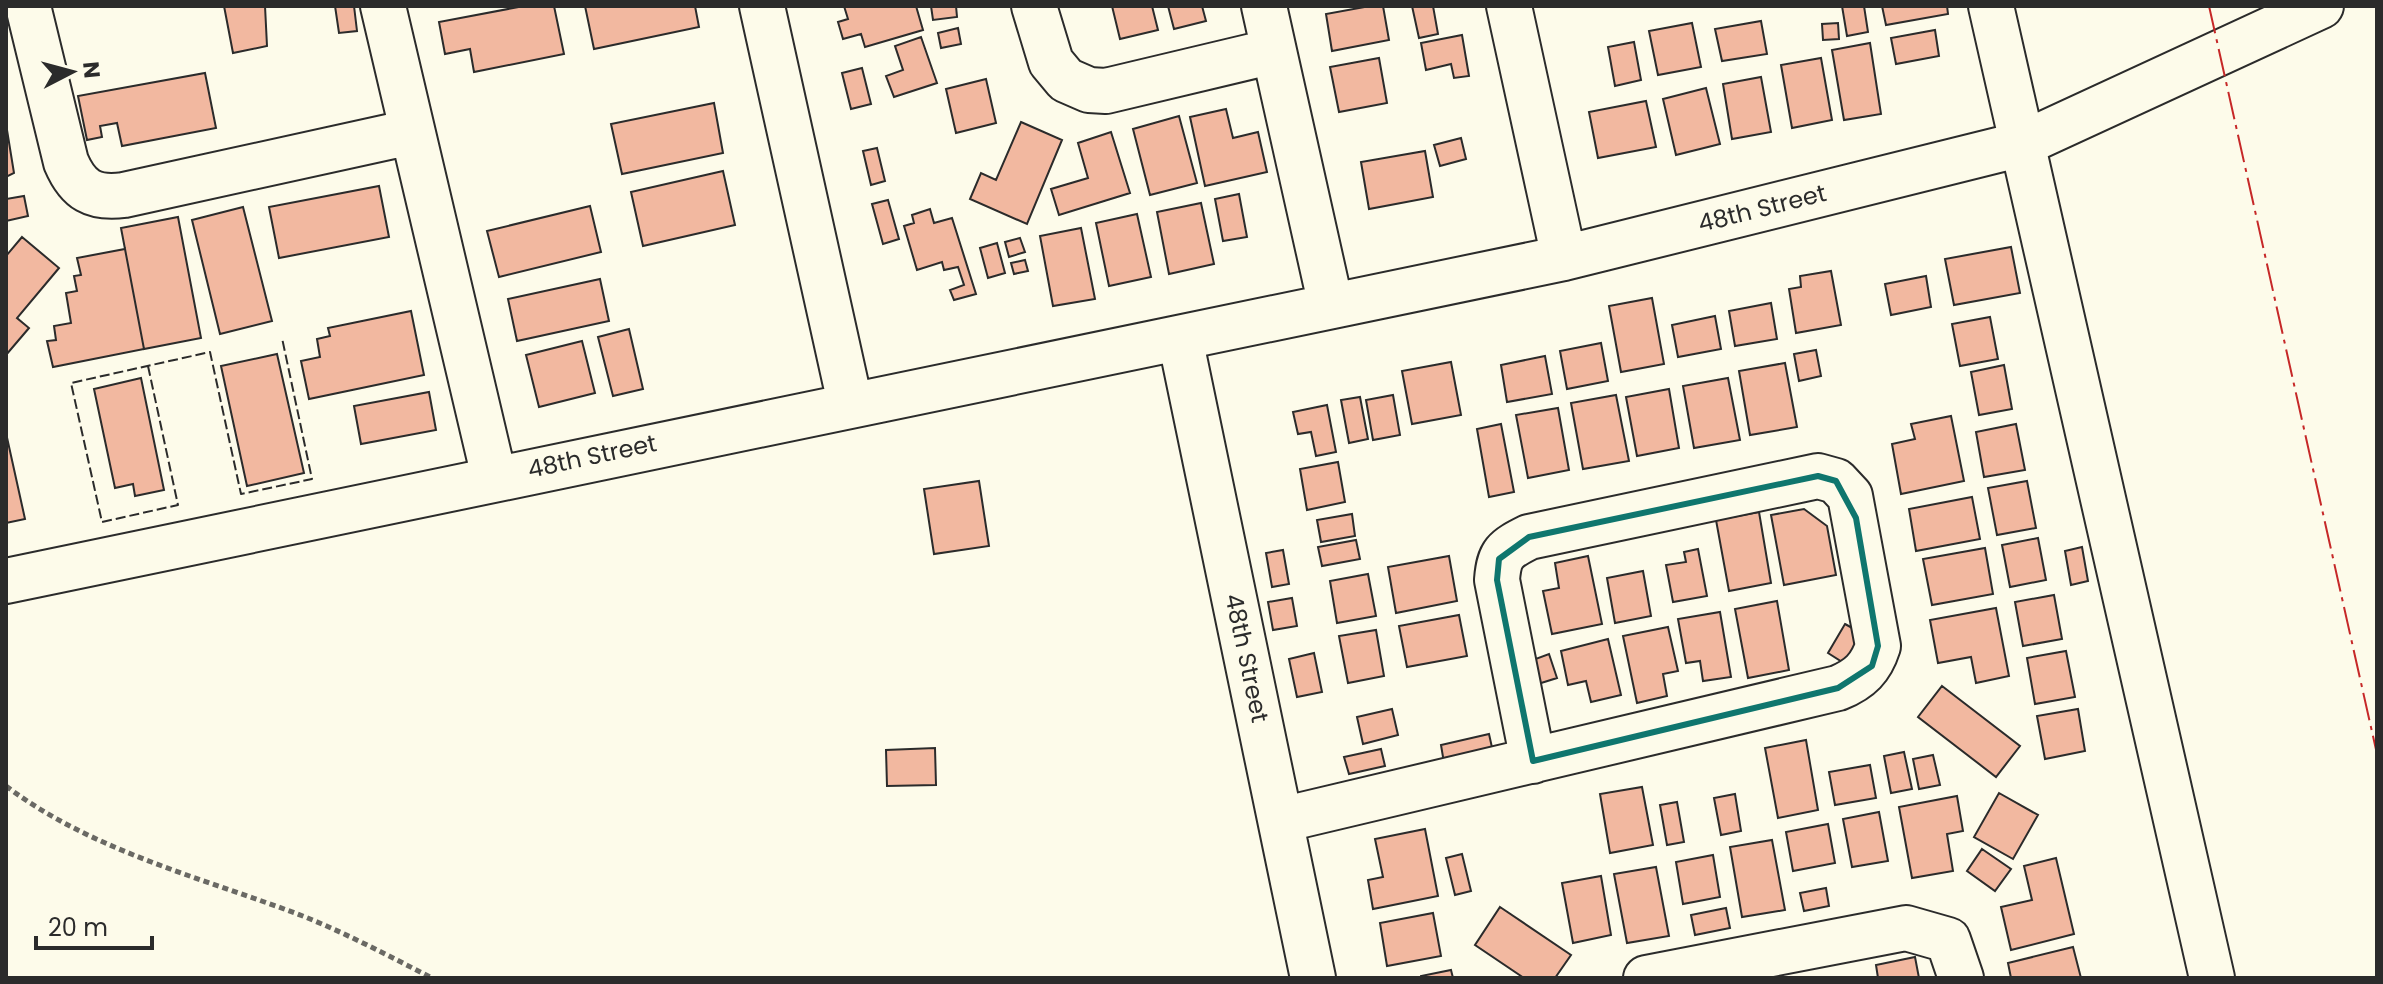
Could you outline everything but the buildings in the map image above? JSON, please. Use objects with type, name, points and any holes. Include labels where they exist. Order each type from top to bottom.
[{"type":"street","points":[[28,6],[66,162],[74,180],[88,193],[107,197],[124,195],[411,132]]},
{"type":"street","points":[[383,6],[494,477]]},
{"type":"street","points":[[762,6],[850,403]]},
{"type":"street","points":[[1034,6],[1051,62],[1066,80],[1089,90],[1106,91],[1274,51]]},
{"type":"street","points":[[1264,6],[1331,306]]},
{"type":"street","points":[[1509,6],[1564,258]]},
{"type":"street","points":[[1991,6],[2212,978]]},
{"type":"street","name":"48th Street","points":[[6,581],[850,403],[1564,258],[2022,144],[2321,6]]},
{"type":"street","name":"48th Street","points":[[1180,338],[1313,978]]},
{"type":"street","points":[[1281,820],[1533,761],[1838,688],[1853,682],[1872,666],[1878,646],[1850,496],[1836,481],[1818,476],[1529,537],[1511,546],[1499,559],[1497,580],[1533,761]]},
{"type":"street","points":[[1646,978],[1906,928],[1948,940],[1961,978]]},
{"type":"path","points":[[6,786],[29,804],[81,830],[194,878],[298,914],[432,978]]},
{"type":"highlighted area","points":[[1818,476],[1836,481],[1856,518],[1878,646],[1872,666],[1838,688],[1533,761],[1497,580],[1499,559],[1529,537]]},
{"type":"fence","points":[[148,366],[178,505],[102,522],[71,383],[210,352],[241,494],[312,479],[282,338]]},
{"type":"power","points":[[2209,6],[2377,754]]}]
